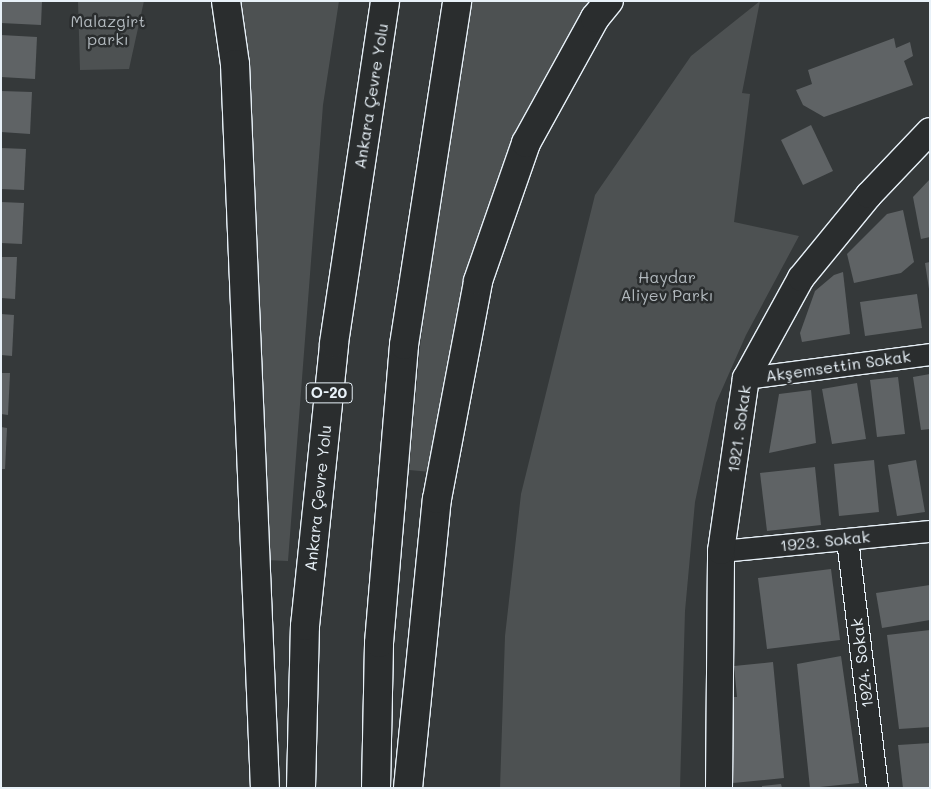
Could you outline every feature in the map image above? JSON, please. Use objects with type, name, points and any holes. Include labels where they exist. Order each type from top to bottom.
[{"type":"highway","points":[[226,1],[235,64],[265,788]]},
{"type":"highway","name":"Ankara Çevre Yolu","points":[[301,788],[305,626],[334,343],[386,1]]},
{"type":"highway","points":[[376,788],[379,643],[404,345],[457,1]]},
{"type":"highway","points":[[408,788],[437,499],[478,281],[526,143],[595,18],[609,1]]},
{"type":"street","name":"1921. Sokak","points":[[719,788],[721,551],[746,378],[801,278],[869,195],[930,132]]},
{"type":"street","name":"Akşemsettin Sokak","points":[[746,378],[930,354]]},
{"type":"street","name":"1923. Sokak","points":[[721,551],[930,531]]},
{"type":"street","name":"1924. Sokak","points":[[847,539],[877,788]]},
{"type":"green space","name":"Malazgirt parkı","points":[[78,1],[144,1],[129,69],[80,70]]},
{"type":"green space","points":[[236,1],[339,1],[323,105],[288,561],[265,560]]},
{"type":"green space","points":[[469,1],[600,1],[516,141],[431,472],[409,470],[420,347],[440,188]]},
{"type":"green space","name":"Haydar Aliyev Parkı","points":[[760,1],[742,93],[750,94],[734,222],[799,236],[746,335],[716,403],[695,502],[685,611],[680,788],[500,788],[505,636],[521,494],[595,195],[691,56]]},
{"type":"building","points":[[1,1],[42,1],[41,25],[1,23]]},
{"type":"building","points":[[1,35],[37,37],[35,79],[1,77]]},
{"type":"building","points":[[894,38],[896,48],[910,42],[913,56],[904,61],[913,85],[824,117],[803,105],[796,90],[812,84],[808,70]]},
{"type":"building","points":[[1,91],[32,92],[30,134],[1,132]]},
{"type":"building","points":[[811,125],[833,171],[803,185],[781,140]]},
{"type":"building","points":[[1,148],[26,149],[24,190],[1,189]]},
{"type":"building","points":[[930,179],[930,237],[921,239],[913,197]]},
{"type":"building","points":[[1,202],[24,203],[22,244],[1,243]]},
{"type":"building","points":[[903,210],[914,262],[901,273],[854,283],[847,254],[887,214]]},
{"type":"building","points":[[1,257],[17,257],[15,299],[1,298]]},
{"type":"building","points":[[930,262],[930,289],[929,289],[925,263]]},
{"type":"building","points":[[843,272],[850,334],[802,342],[800,333],[815,291],[834,275]]},
{"type":"building","points":[[917,294],[922,328],[865,336],[860,302]]},
{"type":"building","points":[[1,314],[14,315],[12,356],[1,355]]},
{"type":"building","points":[[1,373],[10,373],[8,415],[1,414]]},
{"type":"building","points":[[930,374],[930,429],[921,430],[913,377]]},
{"type":"building","points":[[898,377],[905,434],[877,437],[870,380]]},
{"type":"building","points":[[857,383],[866,439],[832,444],[822,389]]},
{"type":"building","points":[[811,390],[816,443],[769,453],[779,394]]},
{"type":"building","points":[[1,427],[7,428],[5,469],[1,469]]},
{"type":"building","points":[[874,460],[879,512],[839,516],[834,464]]},
{"type":"building","points":[[916,460],[925,512],[897,516],[888,465]]},
{"type":"building","points":[[815,467],[821,525],[767,531],[760,473]]},
{"type":"building","points":[[831,569],[840,640],[767,649],[758,578]]},
{"type":"building","points":[[930,585],[930,620],[882,628],[876,593]]},
{"type":"building","points":[[930,630],[930,727],[899,729],[887,635]]},
{"type":"building","points":[[841,656],[859,783],[810,788],[797,664]]},
{"type":"building","points":[[773,662],[784,778],[733,783],[732,697],[737,697],[734,666]]},
{"type":"building","points":[[930,743],[930,788],[903,788],[898,745]]},
{"type":"building","points":[[781,784],[782,788],[762,788],[762,786]]}]
